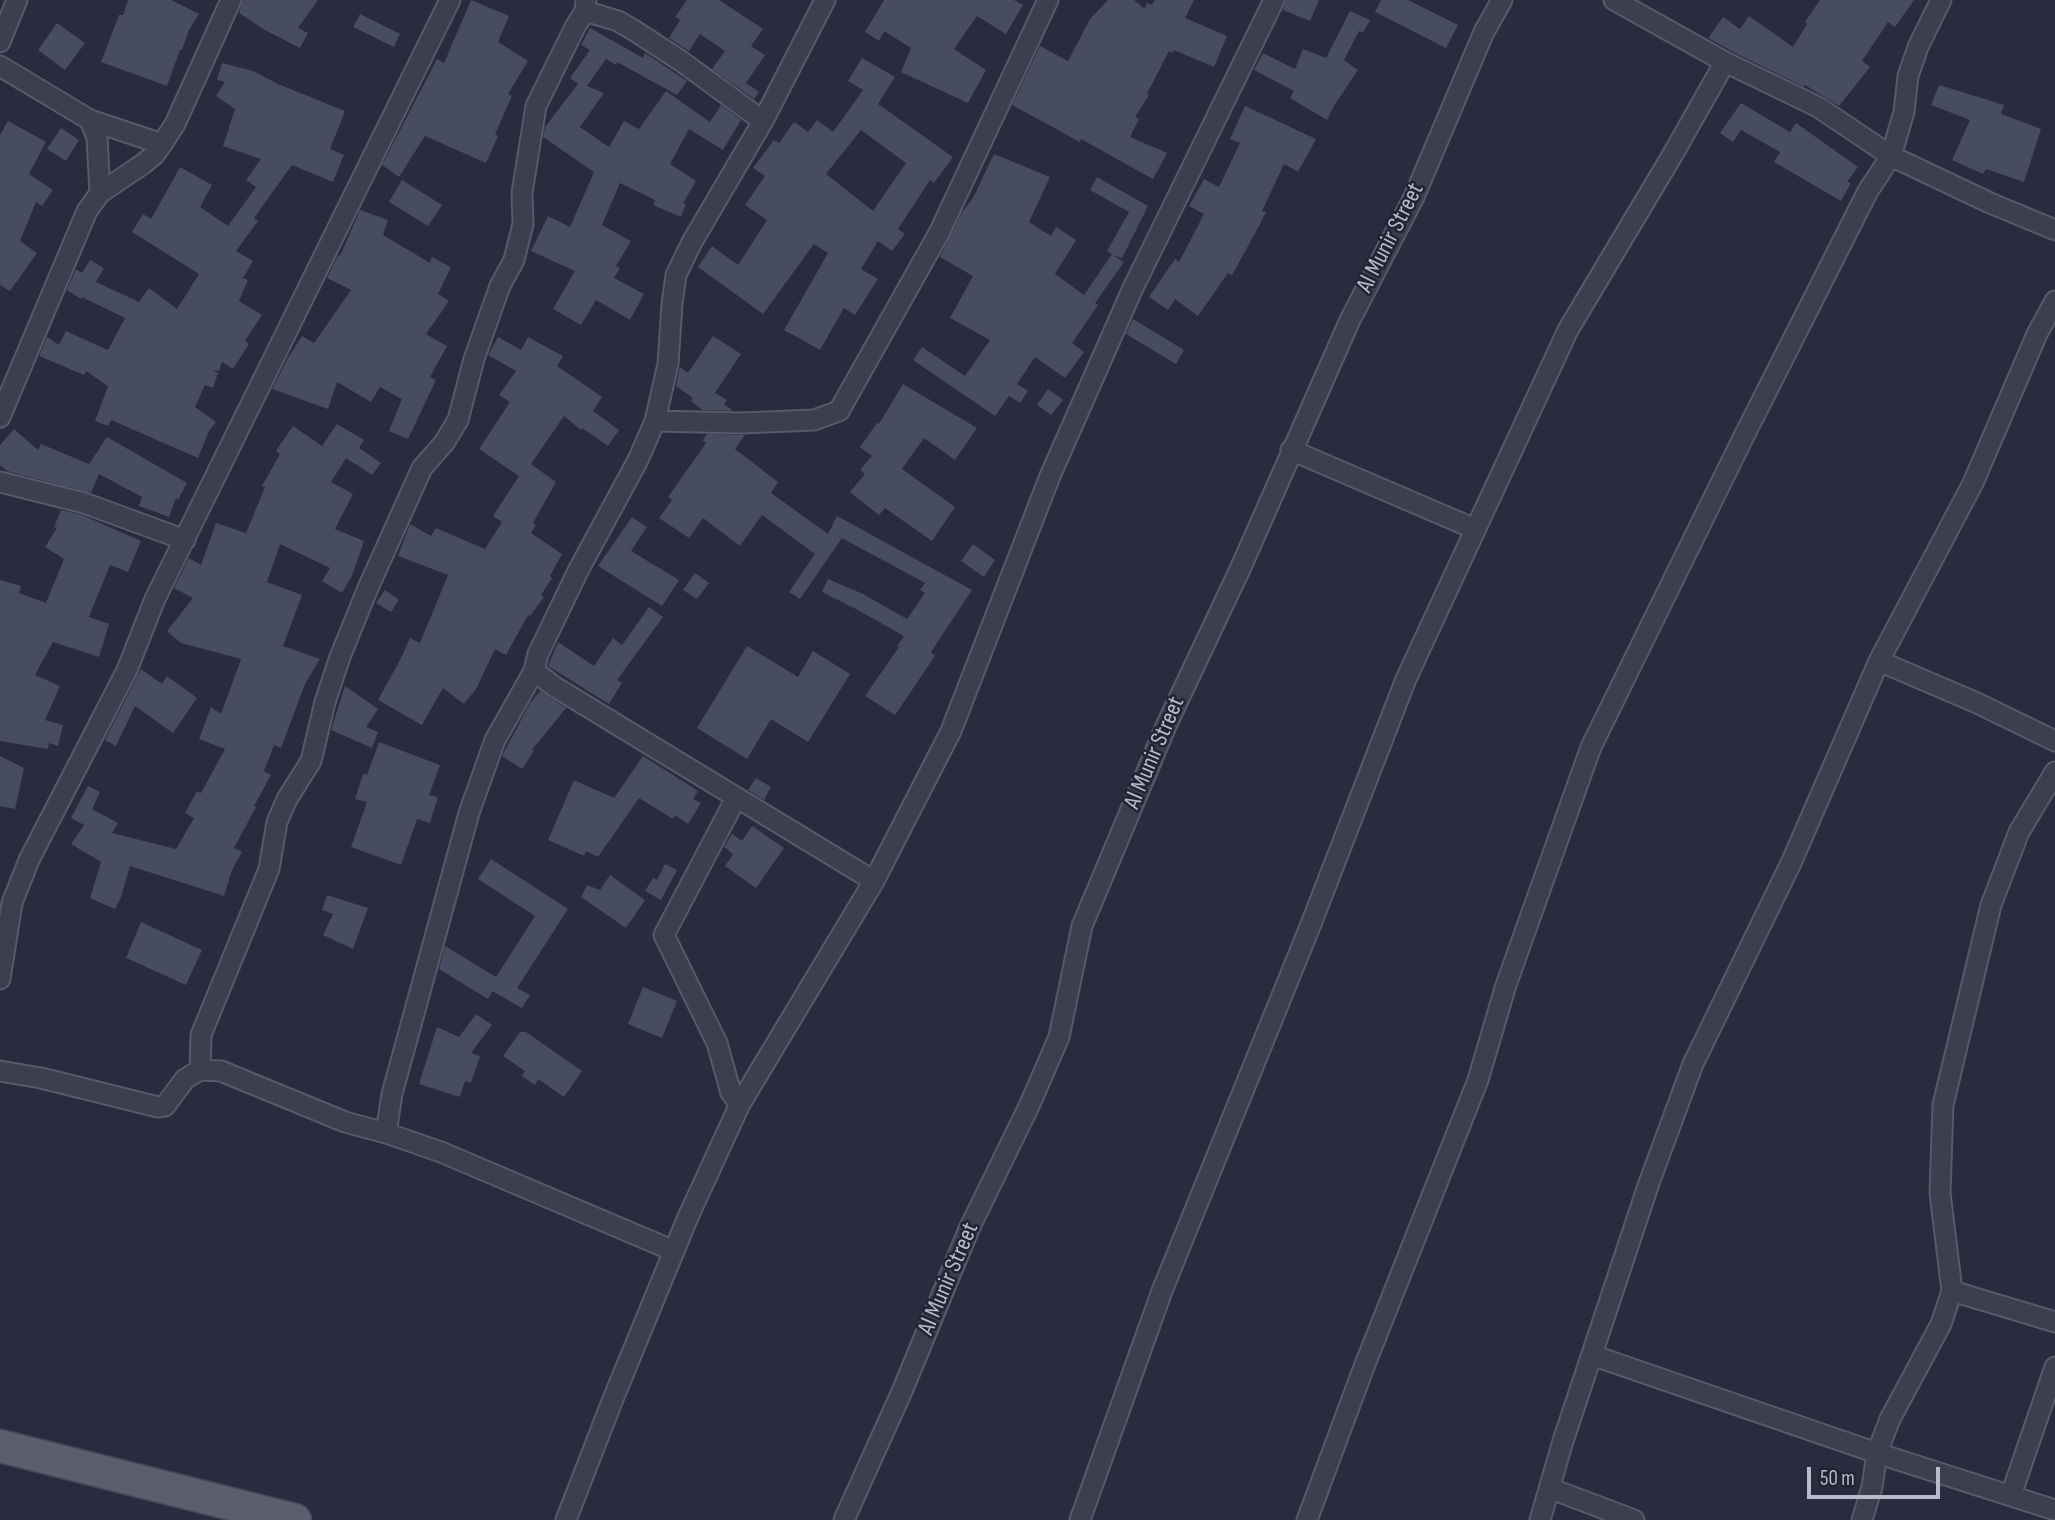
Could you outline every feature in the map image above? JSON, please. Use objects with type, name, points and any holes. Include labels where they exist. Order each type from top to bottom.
[{"type":"main road","points":[[0,1446],[295,1520]]},
{"type":"street","points":[[0,42],[17,0]]},
{"type":"street","points":[[0,417],[87,211],[100,193],[143,164],[162,144],[175,124],[231,0]]},
{"type":"street","points":[[0,979],[12,903],[29,860],[127,670],[155,599],[450,0]]},
{"type":"street","points":[[386,1133],[393,1094],[469,813],[495,740],[534,671],[538,654],[579,569],[638,460],[654,421],[668,364],[676,275],[692,242],[763,121],[825,0]]},
{"type":"street","points":[[654,421],[742,424],[814,420],[839,411],[939,233],[1048,0]]},
{"type":"street","points":[[566,1520],[612,1399],[740,1104],[874,881],[951,731],[1051,476],[1133,288],[1274,0]]},
{"type":"street","name":"Al Munir Street","points":[[844,1520],[969,1229],[1030,1104],[1059,1037],[1082,926],[1166,726],[1241,567],[1350,320],[1415,197],[1479,43],[1502,0]]},
{"type":"street","points":[[1614,0],[1725,62],[1818,107],[1891,156],[1990,203],[2055,230]]},
{"type":"street","points":[[1307,1520],[1364,1367],[1478,1080],[1506,985],[1591,747],[1742,438],[1868,191],[1891,156],[1904,112],[1908,76],[1918,47],[1941,0]]},
{"type":"street","points":[[200,1070],[201,1035],[269,869],[278,822],[288,799],[311,761],[325,702],[340,657],[422,468],[444,443],[458,419],[474,359],[500,286],[514,260],[523,224],[523,193],[536,106],[585,6],[635,31],[763,121]]},
{"type":"street","points":[[1080,1520],[1162,1291],[1311,924],[1406,679],[1568,330],[1725,62]]},
{"type":"street","points":[[0,66],[90,120],[162,144]]},
{"type":"street","points":[[90,120],[97,138],[100,193]]},
{"type":"street","points":[[1540,1520],[1649,1183],[1693,1064],[1791,863],[1879,661],[1973,483],[2036,334],[2055,301]]},
{"type":"street","points":[[1291,450],[1475,529]]},
{"type":"street","points":[[0,482],[84,503],[185,540]]},
{"type":"street","points":[[1879,661],[1977,703],[2055,741]]},
{"type":"street","points":[[534,671],[555,687],[874,881]]},
{"type":"street","points":[[1861,1520],[1872,1487],[1877,1453],[1890,1419],[1941,1324],[1952,1291],[1940,1193],[1943,1105],[1991,905],[2019,832],[2055,772]]},
{"type":"street","points":[[736,798],[664,935],[717,1042],[731,1093],[740,1104]]},
{"type":"street","points":[[0,1071],[41,1078],[158,1107],[164,1106],[185,1079],[200,1070],[221,1071],[345,1122],[441,1152],[674,1251]]},
{"type":"street","points":[[1952,1291],[2055,1322]]},
{"type":"street","points":[[1592,1355],[1877,1453],[2055,1510]]},
{"type":"street","points":[[2011,1495],[2055,1367]]},
{"type":"street","points":[[1549,1488],[1634,1520]]},
{"type":"building","points":[[128,0],[171,0],[199,14],[180,50],[167,86],[101,62],[119,15],[123,15]]},
{"type":"building","points":[[243,0],[318,0],[298,28],[308,33],[300,48],[239,13]]},
{"type":"building","points":[[471,0],[509,16],[498,42],[528,61],[508,94],[512,96],[495,134],[498,136],[486,163],[425,136],[399,177],[382,165],[437,59],[444,63]]},
{"type":"building","points":[[687,0],[719,0],[763,29],[751,46],[765,55],[746,83],[759,92],[754,99],[712,69],[725,51],[700,34],[689,51],[669,38],[680,20],[675,17]]},
{"type":"building","points":[[884,0],[1014,0],[1023,5],[1006,34],[977,16],[954,49],[986,70],[968,103],[901,72],[911,48],[884,31],[879,41],[865,32]]},
{"type":"building","points":[[1108,0],[1134,0],[1145,9],[1147,3],[1152,5],[1155,0],[1194,0],[1185,18],[1227,36],[1214,67],[1174,50],[1173,53],[1169,51],[1147,94],[1149,95],[1135,117],[1139,119],[1130,137],[1167,153],[1153,179],[1012,105],[1040,46],[1068,61],[1090,19]]},
{"type":"building","points":[[1286,0],[1319,0],[1310,21],[1283,10]]},
{"type":"building","points":[[1381,0],[1408,0],[1458,25],[1446,48],[1375,12]]},
{"type":"building","points":[[1820,0],[1914,0],[1895,27],[1888,22],[1862,61],[1870,67],[1839,106],[1805,85],[1804,87],[1708,38],[1723,17],[1740,29],[1749,16],[1793,47]]},
{"type":"building","points":[[1350,11],[1370,20],[1363,33],[1359,31],[1344,60],[1358,70],[1327,120],[1290,98],[1294,91],[1254,70],[1263,53],[1295,69],[1303,49],[1326,58]]},
{"type":"building","points":[[360,14],[400,34],[394,47],[353,27]]},
{"type":"building","points":[[57,23],[85,43],[65,70],[38,50]]},
{"type":"building","points":[[590,28],[643,58],[645,53],[687,81],[677,95],[617,62],[616,65],[606,59],[587,86],[604,93],[580,127],[609,147],[624,121],[639,129],[666,91],[710,122],[721,105],[741,120],[723,150],[689,129],[670,164],[696,181],[683,203],[686,204],[681,217],[653,205],[655,200],[620,183],[602,225],[631,241],[616,266],[620,268],[614,278],[644,294],[630,320],[596,300],[581,325],[553,309],[575,271],[531,251],[548,216],[570,227],[594,172],[543,137],[545,127],[578,84],[570,78],[590,50],[581,45]]},
{"type":"building","points":[[862,58],[895,77],[878,104],[953,157],[934,183],[930,180],[898,229],[905,234],[892,251],[878,241],[861,269],[878,279],[855,315],[844,308],[820,350],[784,330],[828,253],[814,244],[763,314],[698,267],[712,246],[738,265],[767,220],[745,205],[765,176],[753,168],[774,140],[779,143],[794,122],[808,132],[817,120],[833,132],[863,90],[848,81]],"holes":[[[861,130],[906,163],[873,211],[826,174]]]},
{"type":"building","points":[[222,63],[253,71],[345,111],[330,149],[344,155],[333,182],[292,165],[254,218],[258,221],[236,251],[253,261],[243,278],[248,280],[239,301],[262,315],[245,341],[249,344],[233,369],[222,362],[219,371],[213,370],[218,373],[213,388],[205,385],[195,407],[216,422],[209,431],[198,458],[111,420],[108,426],[95,421],[108,386],[86,371],[84,375],[39,356],[47,337],[59,345],[66,331],[108,350],[125,318],[67,290],[76,269],[82,273],[90,260],[104,268],[96,282],[139,302],[149,288],[177,309],[199,274],[132,232],[143,214],[151,219],[180,167],[212,185],[200,207],[228,226],[256,187],[246,180],[261,159],[223,146],[235,109],[216,96],[225,82],[217,80]]},
{"type":"building","points":[[1939,85],[2004,105],[2001,114],[2041,129],[2024,182],[1986,169],[1983,174],[1952,160],[1970,120],[1931,105]]},
{"type":"building","points":[[1741,103],[1790,132],[1796,123],[1858,167],[1847,182],[1851,183],[1841,201],[1774,162],[1780,152],[1741,130],[1733,142],[1720,133]]},
{"type":"building","points":[[1245,106],[1316,139],[1298,172],[1284,164],[1262,211],[1266,212],[1232,275],[1228,273],[1198,316],[1175,299],[1168,310],[1149,297],[1175,259],[1179,262],[1204,214],[1189,206],[1204,179],[1219,187],[1240,143],[1230,139]]},
{"type":"building","points":[[8,121],[46,142],[29,174],[53,190],[42,206],[36,202],[20,241],[37,253],[10,291],[0,285],[0,135]]},
{"type":"building","points":[[61,128],[79,140],[66,161],[47,149]]},
{"type":"building","points":[[994,154],[1050,177],[1029,222],[1051,236],[1056,227],[1076,240],[1055,274],[1084,295],[1112,254],[1107,251],[1129,212],[1090,190],[1097,177],[1148,206],[1122,258],[1113,255],[1124,262],[1095,303],[1098,305],[1072,343],[1084,352],[1065,378],[1035,357],[1017,384],[1028,391],[1020,403],[1009,396],[995,416],[913,360],[922,347],[965,376],[990,340],[950,318],[973,276],[940,257]]},
{"type":"building","points":[[402,180],[442,205],[428,226],[389,202]]},
{"type":"building","points":[[360,210],[388,220],[383,235],[430,263],[432,257],[451,267],[438,294],[449,301],[426,334],[447,346],[430,377],[436,380],[408,439],[389,431],[402,399],[380,387],[371,402],[337,382],[328,409],[272,389],[302,336],[314,343],[351,290],[327,278]]},
{"type":"building","points":[[1133,319],[1184,350],[1176,364],[1126,334]]},
{"type":"building","points":[[713,336],[741,354],[715,393],[727,400],[724,404],[733,411],[702,410],[691,401],[693,398],[676,386],[680,367],[688,373]]},
{"type":"building","points":[[498,337],[521,350],[528,337],[563,356],[557,366],[602,397],[593,411],[619,430],[608,446],[564,416],[531,464],[556,482],[533,523],[536,525],[531,533],[562,554],[550,576],[552,578],[541,595],[544,597],[530,616],[528,615],[506,655],[495,649],[476,689],[464,704],[443,688],[422,725],[378,700],[410,638],[420,643],[448,575],[398,556],[410,524],[431,536],[436,528],[485,549],[502,522],[493,516],[519,476],[479,449],[510,402],[499,395],[516,371],[488,355]]},
{"type":"building","points":[[903,384],[977,428],[955,460],[924,438],[902,469],[955,507],[932,541],[885,508],[879,515],[850,492],[865,474],[860,470],[872,456],[860,447],[877,423],[879,424]]},
{"type":"building","points":[[1048,389],[1063,400],[1051,415],[1037,405]]},
{"type":"building","points":[[337,424],[364,440],[359,448],[381,463],[372,475],[346,458],[331,482],[353,494],[335,529],[364,541],[352,576],[342,593],[322,581],[330,568],[280,544],[267,582],[302,595],[283,646],[320,659],[305,684],[281,748],[274,745],[264,771],[271,775],[234,848],[242,852],[232,870],[224,896],[130,866],[115,909],[90,898],[101,862],[71,844],[84,825],[71,818],[88,786],[100,792],[92,809],[118,823],[112,833],[176,849],[194,818],[185,813],[197,791],[201,793],[225,749],[199,739],[211,707],[221,714],[241,659],[181,643],[167,631],[193,598],[174,588],[189,558],[201,565],[216,523],[246,533],[265,487],[262,486],[280,454],[276,451],[293,426],[322,446]]},
{"type":"building","points":[[14,429],[38,450],[41,444],[89,464],[107,437],[187,483],[178,500],[176,498],[169,517],[139,506],[142,497],[99,474],[91,493],[7,471],[0,465],[0,445]]},
{"type":"building","points":[[707,434],[745,435],[735,449],[778,482],[771,493],[828,534],[837,516],[972,590],[931,652],[935,656],[895,715],[865,696],[904,636],[822,592],[828,579],[863,594],[907,619],[925,593],[920,590],[925,583],[842,538],[800,599],[789,592],[815,554],[762,515],[740,546],[703,518],[689,538],[659,518],[672,500],[668,497],[706,443],[703,440]]},
{"type":"building","points":[[61,510],[82,515],[141,541],[128,572],[110,565],[89,617],[109,624],[99,657],[53,642],[35,675],[60,686],[45,720],[63,725],[58,746],[49,743],[48,749],[0,741],[0,580],[21,586],[19,593],[46,603],[64,559],[45,547],[57,528],[54,527]]},
{"type":"building","points":[[632,517],[647,527],[631,551],[679,580],[662,606],[598,566]]},
{"type":"building","points":[[973,544],[995,560],[984,577],[961,561]]},
{"type":"building","points":[[695,573],[709,583],[697,599],[683,590]]},
{"type":"building","points":[[385,590],[399,600],[391,612],[376,603]]},
{"type":"building","points":[[649,607],[663,617],[617,680],[622,683],[609,704],[548,666],[558,642],[594,666],[613,638],[622,645]]},
{"type":"building","points":[[747,646],[798,677],[813,651],[850,674],[808,742],[771,719],[747,759],[697,728]]},
{"type":"building","points":[[141,669],[162,684],[167,676],[197,698],[173,733],[135,706],[116,746],[105,740]]},
{"type":"building","points":[[345,686],[378,709],[366,727],[378,732],[372,748],[331,730]]},
{"type":"building","points":[[540,691],[566,708],[532,750],[534,751],[522,769],[502,756],[530,703]]},
{"type":"building","points":[[379,742],[440,765],[429,795],[438,797],[430,823],[417,819],[401,865],[351,847],[367,802],[355,799],[363,774],[367,775]]},
{"type":"building","points":[[0,756],[24,768],[15,809],[0,806]]},
{"type":"building","points":[[643,756],[698,791],[693,799],[701,803],[688,824],[675,815],[673,819],[639,798],[598,857],[586,851],[584,856],[548,840],[574,780],[614,798]]},
{"type":"building","points":[[756,778],[771,787],[764,800],[748,790]]},
{"type":"building","points":[[752,826],[784,848],[756,888],[725,866],[733,854],[724,847],[732,834],[742,841]]},
{"type":"building","points":[[491,859],[568,909],[517,988],[530,995],[522,1008],[492,991],[488,999],[439,969],[445,946],[496,977],[535,916],[478,879]]},
{"type":"building","points":[[665,864],[677,870],[661,900],[645,891],[653,878],[657,880]]},
{"type":"building","points":[[610,875],[645,900],[626,928],[581,897],[587,885],[600,890]]},
{"type":"building","points":[[327,895],[368,908],[353,949],[323,935],[333,914],[322,910]]},
{"type":"building","points":[[141,922],[202,950],[186,985],[126,958]]},
{"type":"building","points":[[643,987],[677,1001],[662,1038],[628,1024]]},
{"type":"building","points":[[476,1014],[492,1025],[471,1053],[480,1056],[471,1083],[465,1081],[460,1097],[419,1084],[437,1027],[459,1037]]},
{"type":"building","points":[[520,1032],[526,1032],[582,1071],[564,1097],[538,1079],[535,1085],[522,1076],[525,1071],[503,1056]]}]
